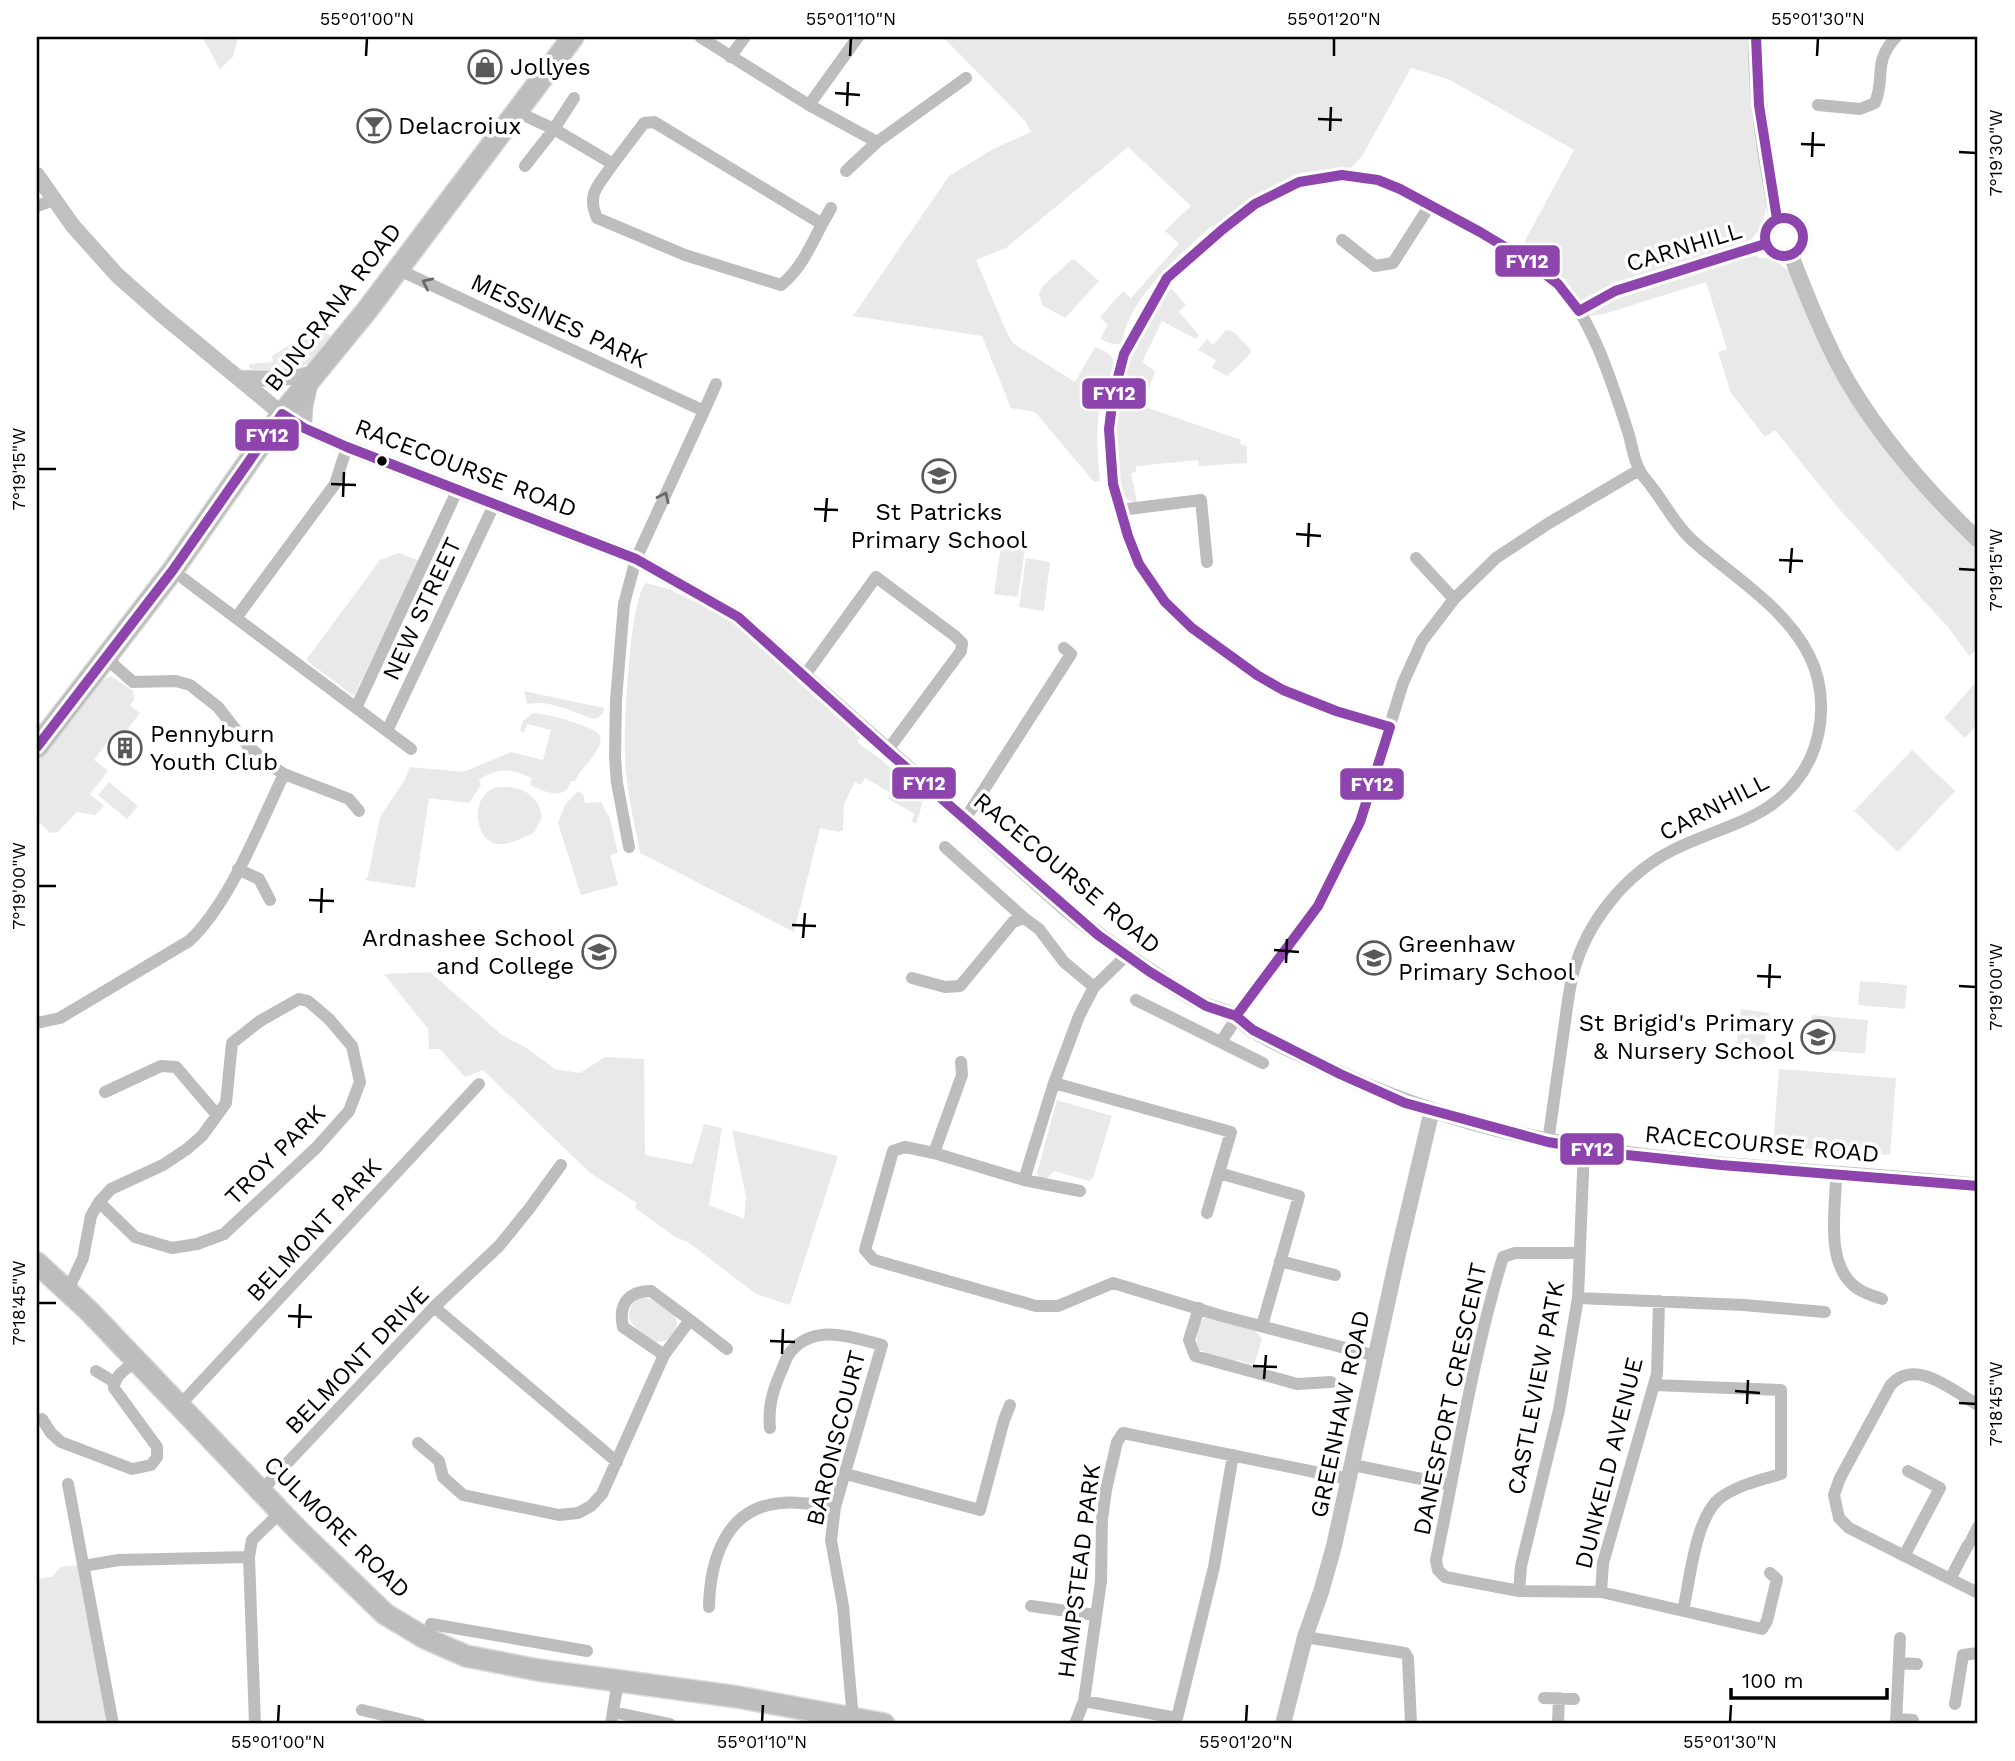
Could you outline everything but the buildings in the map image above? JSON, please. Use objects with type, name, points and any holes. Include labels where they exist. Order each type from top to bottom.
[{"type":"highway","name":"BUNCRANA ROAD","points":[[37,747],[173,570],[282,414],[368,309],[573,37]]},
{"type":"highway","name":"CULMORE ROAD","points":[[37,1263],[68,1290],[137,1360],[281,1512],[385,1614],[401,1625],[467,1656],[618,1681],[738,1697],[884,1724]]},
{"type":"main road","points":[[1756,37],[1755,65],[1762,131],[1777,219]]},
{"type":"main road","name":"RACECOURSE ROAD","points":[[37,175],[73,226],[117,275],[282,414],[305,429],[347,447],[636,559],[738,617],[1065,908],[1126,956],[1206,1006],[1236,1016],[1253,1030],[1340,1074],[1405,1102],[1548,1142],[1627,1155],[1978,1186]]},
{"type":"main road","points":[[1784,218],[1795,222],[1802,232],[1802,243],[1791,255],[1778,256],[1765,244],[1765,231],[1772,221],[1777,219],[1784,218]]},
{"type":"main road","points":[[1791,255],[1821,328],[1861,401],[1891,444],[1939,502],[1978,540]]},
{"type":"main road","points":[[240,378],[313,376],[305,407],[305,429],[266,438]]},
{"type":"main road","name":"GREENHAW ROAD","points":[[1283,1724],[1305,1637],[1324,1581],[1351,1472],[1432,1110]]},
{"type":"street","points":[[700,37],[809,105],[877,142]]},
{"type":"street","points":[[730,57],[745,37]]},
{"type":"street","points":[[809,105],[858,37]]},
{"type":"street","points":[[1818,105],[1860,109],[1875,103],[1882,57],[1896,37]]},
{"type":"street","points":[[846,171],[877,142],[966,78]]},
{"type":"street","points":[[525,166],[554,130],[574,98]]},
{"type":"street","points":[[517,112],[613,164]]},
{"type":"street","points":[[822,224],[654,122],[644,123],[592,194],[592,207],[597,218],[685,255],[774,285],[781,285],[789,278],[822,224],[831,208]]},
{"type":"street","name":"CARNHILL","points":[[1390,727],[1336,712],[1283,690],[1257,675],[1192,628],[1165,603],[1139,564],[1119,510],[1110,456],[1113,397],[1124,354],[1167,278],[1255,204],[1299,182],[1342,175],[1378,180],[1400,189],[1525,259],[1558,284],[1579,311],[1601,359],[1639,470],[1682,530],[1771,607],[1800,639],[1817,677],[1821,718],[1811,756],[1800,777],[1784,797],[1773,806],[1654,861],[1630,880],[1602,911],[1572,975],[1548,1142]]},
{"type":"street","points":[[37,206],[54,200]]},
{"type":"street","points":[[1342,240],[1375,266],[1393,263],[1430,205]]},
{"type":"street","name":"CARNHILL","points":[[1579,311],[1615,291],[1765,244]]},
{"type":"street","name":"MESSINES PARK","points":[[397,269],[704,411]]},
{"type":"street","points":[[629,847],[617,783],[615,730],[624,604],[636,559],[716,384]]},
{"type":"street","points":[[236,618],[335,484],[347,447]]},
{"type":"street","points":[[1220,1042],[1236,1016],[1318,906],[1360,822],[1403,683],[1422,641],[1454,598],[1496,558],[1639,470]]},
{"type":"street","points":[[356,708],[457,491]]},
{"type":"street","points":[[1119,510],[1201,500],[1207,562]]},
{"type":"street","name":"NEW STREET","points":[[387,731],[494,505]]},
{"type":"street","points":[[1416,558],[1454,598]]},
{"type":"street","points":[[805,675],[876,577],[956,636],[962,643],[961,651],[887,751]]},
{"type":"street","points":[[184,579],[411,750]]},
{"type":"street","points":[[965,819],[1071,654],[1064,648]]},
{"type":"street","points":[[107,659],[133,682],[176,681],[202,692],[218,707],[249,747],[284,774],[349,799],[359,811]]},
{"type":"street","points":[[37,1023],[60,1018],[189,941],[204,927],[238,869],[284,774]]},
{"type":"street","points":[[946,846],[1039,929],[1064,962],[1094,987]]},
{"type":"street","points":[[238,869],[259,879],[270,900]]},
{"type":"street","points":[[912,978],[945,988],[960,986],[1013,922],[1024,918]]},
{"type":"street","points":[[1024,1180],[1054,1083],[1079,1016],[1094,987],[1126,956]]},
{"type":"street","name":"TROY PARK","points":[[299,999],[308,1001],[329,1019],[352,1046],[360,1082],[349,1111],[317,1147],[224,1234],[197,1244],[172,1248],[135,1237],[99,1202],[111,1189],[163,1165],[202,1136],[226,1103],[232,1043],[260,1021],[299,999]]},
{"type":"street","points":[[1136,1000],[1263,1063]]},
{"type":"street","points":[[934,1153],[962,1075],[961,1062]]},
{"type":"street","points":[[106,1093],[161,1066],[176,1067],[217,1115]]},
{"type":"street","points":[[1054,1083],[1231,1132],[1207,1213]]},
{"type":"street","name":"BELMONT PARK","points":[[180,1405],[479,1084]]},
{"type":"street","points":[[1080,1191],[1024,1180],[905,1146],[893,1151],[865,1250],[874,1260],[1036,1306],[1058,1306],[1113,1283],[1376,1356]]},
{"type":"street","name":"CASTLEVIEW PATK","points":[[1519,1591],[1521,1566],[1559,1410],[1578,1298],[1584,1148]]},
{"type":"street","name":"BELMONT DRIVE","points":[[261,1491],[434,1307],[485,1260],[529,1209],[561,1165]]},
{"type":"street","points":[[1219,1173],[1299,1196],[1262,1326]]},
{"type":"street","points":[[1836,1175],[1835,1224],[1841,1269],[1851,1284],[1860,1291],[1882,1299]]},
{"type":"street","points":[[68,1290],[83,1258],[91,1216],[99,1202]]},
{"type":"street","name":"DANESFORT CRESCENT","points":[[1580,1253],[1515,1253],[1503,1256],[1451,1485],[1436,1560],[1438,1570],[1445,1577],[1519,1591],[1601,1592],[1762,1629],[1767,1621],[1777,1579],[1770,1573]]},
{"type":"street","points":[[1280,1261],[1335,1275]]},
{"type":"street","points":[[664,1355],[623,1327],[620,1314],[626,1301],[634,1293],[651,1291],[727,1349]]},
{"type":"street","points":[[1578,1298],[1825,1312]]},
{"type":"street","name":"DUNKELD AVENUE","points":[[1601,1592],[1603,1563],[1657,1374],[1659,1301]]},
{"type":"street","points":[[434,1307],[617,1462]]},
{"type":"street","points":[[1199,1308],[1189,1340],[1195,1356],[1297,1384],[1331,1382]]},
{"type":"street","points":[[418,1443],[439,1461],[443,1477],[463,1495],[559,1515],[578,1513],[591,1506],[602,1494],[664,1355],[690,1320]]},
{"type":"street","name":"BARONSCOURT","points":[[770,1428],[768,1408],[775,1384],[790,1354],[801,1343],[817,1335],[833,1334],[882,1345],[835,1507],[831,1540],[844,1606],[852,1708],[848,1718]]},
{"type":"street","points":[[42,1419],[61,1442],[132,1469],[151,1465],[157,1457],[157,1447],[114,1388],[114,1382],[137,1360]]},
{"type":"street","points":[[96,1371],[114,1382]]},
{"type":"street","points":[[1978,1405],[1928,1376],[1916,1373],[1897,1377],[1840,1478],[1834,1495],[1839,1518],[1849,1528],[1978,1592]]},
{"type":"street","points":[[1654,1385],[1781,1390],[1781,1474],[1736,1488],[1718,1500],[1704,1520],[1683,1611]]},
{"type":"street","points":[[846,1474],[980,1510],[1003,1420],[1010,1405]]},
{"type":"street","name":"HAMPSTEAD PARK","points":[[1075,1724],[1084,1701],[1101,1581],[1103,1509],[1117,1442],[1123,1433],[1233,1455],[1451,1485]]},
{"type":"street","name":"HAMPSTEAD PARK","points":[[1084,1701],[1177,1718],[1214,1567],[1233,1455]]},
{"type":"street","points":[[1904,1556],[1940,1488],[1908,1471]]},
{"type":"street","points":[[68,1484],[113,1724]]},
{"type":"street","points":[[709,1607],[709,1588],[723,1540],[734,1523],[751,1511],[779,1503],[835,1507]]},
{"type":"street","points":[[256,1724],[248,1557],[252,1540],[281,1512]]},
{"type":"street","points":[[1951,1579],[1978,1527]]},
{"type":"street","points":[[83,1566],[119,1560],[248,1557]]},
{"type":"street","points":[[1031,1606],[1096,1615]]},
{"type":"street","points":[[431,1624],[587,1651]]},
{"type":"street","points":[[1305,1637],[1405,1653],[1408,1658],[1411,1724]]},
{"type":"street","points":[[1900,1638],[1896,1722],[1913,1720]]},
{"type":"street","points":[[520,1666],[524,1640]]},
{"type":"street","points":[[1955,1704],[1963,1655],[1978,1653]]},
{"type":"street","points":[[1899,1663],[1917,1664]]},
{"type":"street","points":[[618,1681],[612,1718],[670,1724]]},
{"type":"street","points":[[1544,1698],[1574,1699]]},
{"type":"street","points":[[1558,1724],[1559,1698]]},
{"type":"street","points":[[362,1710],[420,1724]]},
{"type":"shaded area","points":[[202,37],[238,37],[233,57],[220,69]]},
{"type":"shaded area","points":[[943,37],[1750,37],[1767,206],[1761,227],[1749,242],[1758,257],[1774,260],[1789,271],[1820,339],[1930,500],[1978,549],[1978,649],[1969,656],[1948,627],[1839,509],[1775,430],[1765,437],[1731,393],[1718,352],[1727,349],[1706,282],[1604,314],[1589,316],[1575,296],[1558,279],[1520,250],[1574,150],[1448,79],[1411,68],[1362,156],[1350,169],[1305,174],[1250,200],[1214,228],[1210,227],[1145,293],[1127,325],[1122,342],[1111,344],[1100,339],[1108,325],[1100,317],[1123,291],[1131,298],[1179,244],[1165,231],[1191,206],[1128,147],[1006,248],[976,260],[1013,343],[1075,382],[1095,347],[1112,357],[1114,372],[1098,417],[1100,481],[1094,482],[1035,412],[1011,408],[982,336],[853,316],[949,176],[993,149],[1031,132],[1025,121]]},
{"type":"shaded area","points":[[1071,260],[1075,260],[1099,281],[1065,318],[1042,305],[1039,293]]},
{"type":"shaded area","points":[[1171,288],[1186,305],[1179,312],[1199,335],[1196,339],[1162,321],[1142,362],[1155,371],[1142,406],[1241,440],[1240,444],[1247,446],[1247,463],[1199,466],[1198,460],[1136,466],[1136,472],[1131,473],[1137,502],[1126,498],[1120,486],[1116,444],[1120,398],[1126,368],[1134,347]]},
{"type":"shaded area","points":[[317,328],[332,336],[332,342],[302,367],[278,372],[249,368],[249,364],[273,362],[272,356]]},
{"type":"shaded area","points":[[1226,330],[1234,332],[1251,350],[1227,376],[1212,368],[1216,360],[1198,350],[1207,339],[1213,345]]},
{"type":"shaded area","points":[[1001,545],[1025,548],[1018,597],[994,594]]},
{"type":"shaded area","points":[[399,553],[419,561],[354,696],[306,660],[380,560]]},
{"type":"shaded area","points":[[1026,558],[1050,562],[1044,611],[1019,607]]},
{"type":"shaded area","points":[[646,583],[671,590],[729,620],[863,734],[857,742],[883,761],[923,801],[916,824],[911,821],[915,814],[888,799],[891,793],[865,778],[861,785],[855,782],[844,804],[843,830],[839,832],[820,828],[794,932],[640,853],[627,783],[625,734],[631,642],[640,594]]},
{"type":"shaded area","points":[[111,676],[133,691],[134,699],[130,706],[140,713],[121,737],[115,732],[94,760],[108,771],[90,794],[104,806],[95,815],[77,812],[58,832],[50,833],[37,820],[37,763],[103,680]]},
{"type":"shaded area","points":[[1978,680],[1978,723],[1965,738],[1944,718]]},
{"type":"shaded area","points":[[524,691],[604,708],[603,714],[595,719],[544,703],[527,704]]},
{"type":"shaded area","points":[[533,713],[576,723],[599,734],[601,741],[598,749],[575,781],[571,781],[564,791],[553,793],[530,785],[532,778],[511,771],[499,771],[479,779],[481,785],[469,803],[429,798],[415,888],[365,880],[380,817],[410,767],[463,772],[511,752],[543,760],[551,730],[527,724],[524,733],[520,730],[523,721]]},
{"type":"shaded area","points":[[1912,750],[1955,791],[1898,852],[1854,811]]},
{"type":"shaded area","points":[[109,782],[138,806],[127,819],[98,795]]},
{"type":"shaded area","points":[[500,787],[522,790],[537,803],[542,817],[534,833],[502,844],[489,841],[484,835],[478,817],[479,807],[489,791]]},
{"type":"shaded area","points":[[578,791],[583,794],[585,803],[601,802],[610,819],[618,853],[610,855],[618,885],[581,895],[558,823],[565,805]]},
{"type":"shaded area","points":[[430,972],[502,1035],[525,1047],[555,1069],[580,1073],[605,1057],[644,1059],[645,1155],[692,1164],[704,1124],[722,1128],[709,1205],[744,1219],[746,1197],[732,1130],[838,1156],[790,1305],[756,1294],[688,1242],[675,1237],[635,1208],[637,1203],[590,1173],[483,1070],[465,1077],[440,1049],[429,1049],[428,1029],[384,974]]},
{"type":"shaded area","points":[[1860,981],[1907,985],[1905,1009],[1858,1005]]},
{"type":"shaded area","points":[[1741,1009],[1769,1013],[1762,1060],[1735,1056]]},
{"type":"shaded area","points":[[1812,1015],[1868,1020],[1865,1054],[1809,1049]]},
{"type":"shaded area","points":[[1779,1069],[1896,1078],[1890,1155],[1773,1146]]},
{"type":"shaded area","points":[[1057,1100],[1112,1116],[1090,1181],[1054,1171],[1045,1180],[1037,1173]]},
{"type":"shaded area","points":[[638,1298],[656,1301],[673,1314],[677,1325],[668,1340],[656,1342],[632,1324],[629,1312]]},
{"type":"shaded area","points":[[1206,1316],[1255,1331],[1262,1339],[1254,1365],[1237,1360],[1234,1362],[1199,1350],[1198,1332]]},
{"type":"shaded area","points":[[78,1565],[110,1724],[37,1724],[37,1579],[52,1577],[61,1567]]},
{"type":"transit line","name":"FY12","points":[[1756,37],[1759,105],[1777,219]]},
{"type":"transit line","name":"FY12","points":[[1236,1016],[1318,906],[1360,822],[1390,727],[1336,711],[1283,690],[1257,675],[1192,628],[1165,602],[1139,564],[1113,484],[1109,429],[1113,397],[1124,354],[1167,278],[1255,204],[1299,182],[1342,175],[1378,180],[1400,189],[1480,232],[1525,259],[1558,284],[1579,311],[1615,291],[1765,244]]},
{"type":"transit line","name":"FY12","points":[[1784,218],[1798,223],[1803,237],[1798,251],[1784,256],[1770,251],[1765,237],[1770,223],[1784,218]]},
{"type":"transit line","name":"FY12","points":[[37,747],[173,570],[282,414],[304,428],[347,447],[636,559],[738,617],[1098,935],[1150,972],[1206,1006],[1236,1016],[1253,1030],[1340,1074],[1405,1103],[1548,1142],[1627,1155],[1721,1165],[1978,1186]]},
{"type":"place","name":"Jollyes","points":[[485,67]]},
{"type":"place","name":"Delacroiux","points":[[374,126]]},
{"type":"place","name":"St Patricks Primary School","points":[[939,476]]},
{"type":"place","name":"Pennyburn Youth Club","points":[[125,748]]},
{"type":"place","name":"Ardnashee School and College","points":[[599,952]]},
{"type":"place","name":"Greenhaw Primary School","points":[[1374,958]]},
{"type":"place","name":"St Brigid's Primary & Nursery School","points":[[1818,1037]]}]
